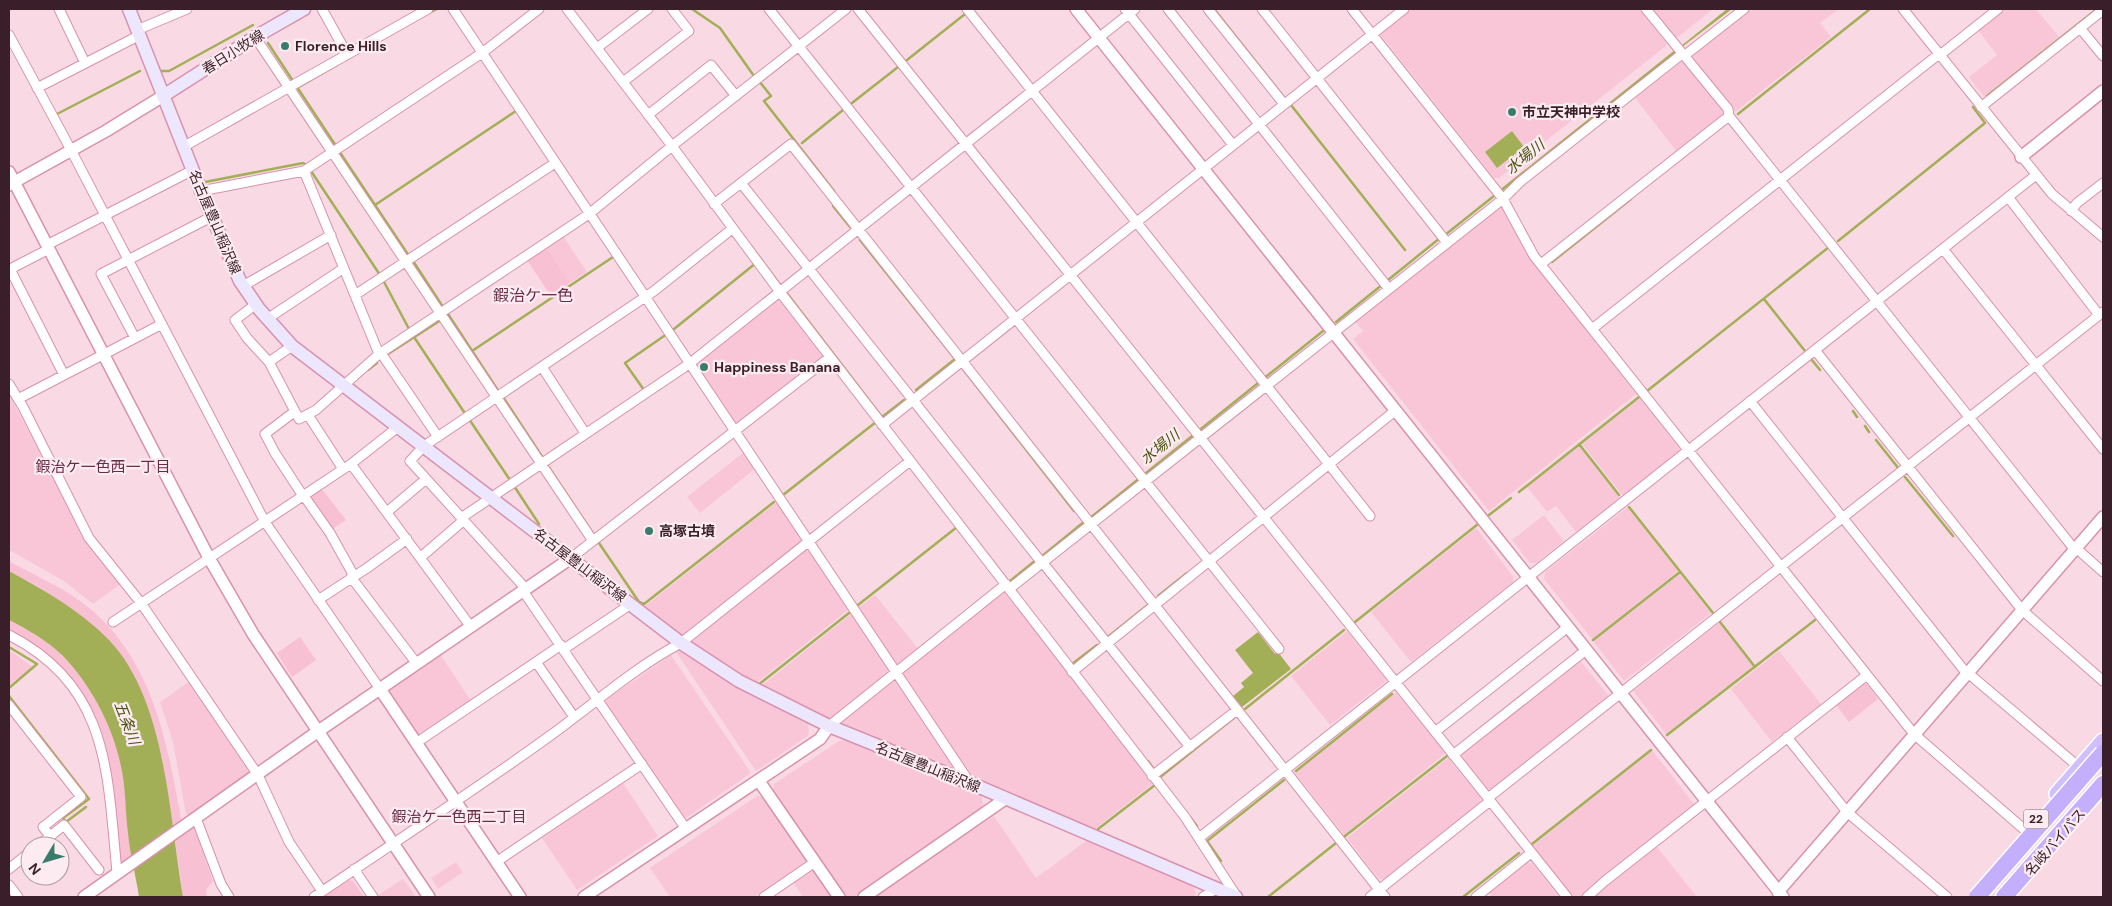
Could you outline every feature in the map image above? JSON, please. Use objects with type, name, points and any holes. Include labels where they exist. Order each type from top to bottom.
[{"type":"highway","name":"22","points":[[1974,893],[2103,741]]},
{"type":"highway","points":[[1974,893],[2103,753]]},
{"type":"highway","points":[[1974,893],[2040,836],[2103,764]]},
{"type":"highway","points":[[2006,897],[2103,786]]},
{"type":"main road","name":"名古屋豊山稲沢線","points":[[130,9],[162,96],[226,253],[243,286],[267,319],[292,346],[682,643],[739,681],[829,726],[970,783],[1236,897]]},
{"type":"main road","name":"春日小牧線","points":[[162,96],[255,37],[304,9]]},
{"type":"street","points":[[59,9],[85,63]]},
{"type":"street","points":[[36,88],[85,63],[138,32],[188,9]]},
{"type":"street","points":[[322,9],[347,54]]},
{"type":"street","points":[[183,147],[428,9]]},
{"type":"street","points":[[452,9],[970,783]]},
{"type":"street","points":[[201,191],[304,171],[482,53],[539,9]]},
{"type":"street","points":[[568,9],[780,292],[1185,817],[1236,897]]},
{"type":"street","points":[[597,48],[648,9]]},
{"type":"street","points":[[623,82],[689,31],[672,9]]},
{"type":"street","points":[[769,9],[1279,649]]},
{"type":"street","points":[[256,304],[235,320],[247,338],[269,362],[299,419],[308,415],[380,354],[589,214],[846,9]]},
{"type":"street","points":[[858,9],[1567,897]]},
{"type":"street","points":[[967,9],[1370,516]]},
{"type":"street","points":[[1076,9],[1780,894],[1847,812],[2103,517]]},
{"type":"street","points":[[1168,9],[1387,285]]},
{"type":"street","points":[[1208,9],[1284,104]]},
{"type":"street","points":[[1262,9],[1442,237]]},
{"type":"street","points":[[1352,9],[1502,198],[1534,256],[1914,734],[2026,831]]},
{"type":"street","points":[[882,425],[1404,9]]},
{"type":"street","points":[[1646,9],[1728,109],[1729,116],[2075,549],[2103,572]]},
{"type":"street","points":[[584,897],[820,739],[829,726],[1264,382],[1334,332],[1387,285],[1502,198],[1681,52],[1744,9]]},
{"type":"street","points":[[1903,9],[2052,194],[2103,237]]},
{"type":"street","points":[[1592,329],[1998,9]]},
{"type":"street","points":[[421,557],[490,497],[689,364],[1033,91],[1099,38],[1130,10],[1233,145]]},
{"type":"street","points":[[1981,107],[2103,10]]},
{"type":"street","points":[[2080,28],[2103,56]]},
{"type":"street","points":[[9,35],[36,88],[72,150],[265,522],[520,897]]},
{"type":"street","points":[[255,37],[593,541]]},
{"type":"street","points":[[648,115],[711,65],[736,96]]},
{"type":"street","points":[[2021,157],[2103,91]]},
{"type":"street","points":[[162,96],[72,150],[10,180],[48,247],[209,558],[266,657],[429,897]]},
{"type":"street","points":[[1541,264],[1729,116]]},
{"type":"street","points":[[714,204],[791,144],[1382,894]]},
{"type":"street","points":[[355,295],[555,163]]},
{"type":"street","points":[[64,375],[10,272],[48,247],[105,215],[193,170]]},
{"type":"street","points":[[304,171],[380,354],[438,437]]},
{"type":"street","points":[[1199,838],[2036,175]]},
{"type":"street","points":[[741,183],[1040,561],[1190,747]]},
{"type":"street","points":[[2071,211],[2077,203],[2103,183]]},
{"type":"street","points":[[1370,897],[1382,894],[1489,800],[1620,693],[1907,466],[2102,315],[2008,197]]},
{"type":"street","points":[[135,338],[101,274],[211,216]]},
{"type":"street","points":[[686,829],[524,590],[410,460],[424,446],[644,298],[732,229]]},
{"type":"street","points":[[243,286],[331,235]]},
{"type":"street","points":[[1943,249],[2103,449]]},
{"type":"street","points":[[267,319],[344,268]]},
{"type":"street","points":[[18,398],[162,324]]},
{"type":"street","points":[[269,362],[292,346]]},
{"type":"street","points":[[1814,350],[2022,610],[2103,680]]},
{"type":"street","points":[[84,897],[317,732],[571,558],[830,357]]},
{"type":"street","points":[[542,367],[585,433]]},
{"type":"street","points":[[9,384],[18,398],[88,538],[141,603],[258,775],[289,842],[322,891]]},
{"type":"street","points":[[1750,401],[1968,673],[2080,768]]},
{"type":"street","points":[[1072,672],[1396,410]]},
{"type":"street","points":[[294,412],[266,434],[275,453],[330,533],[352,576],[417,664]]},
{"type":"street","points":[[308,415],[347,467],[387,512],[471,627]]},
{"type":"street","points":[[113,622],[347,467],[398,427]]},
{"type":"street","points":[[314,897],[455,801],[670,649],[682,643],[910,460]]},
{"type":"street","points":[[387,512],[426,479]]},
{"type":"street","points":[[318,600],[407,539]]},
{"type":"street","points":[[416,743],[536,662],[631,604]]},
{"type":"street","points":[[1435,732],[1568,627]]},
{"type":"street","points":[[9,635],[29,646],[62,672],[84,702],[101,747],[112,804],[119,871]]},
{"type":"street","points":[[1453,755],[1586,650]]},
{"type":"street","points":[[536,662],[574,717]]},
{"type":"street","points":[[1587,897],[1867,675]]},
{"type":"street","points":[[9,705],[81,797],[43,827],[50,836],[64,825],[99,870]]},
{"type":"street","points":[[1152,776],[1237,710]]},
{"type":"street","points":[[1787,738],[1847,812],[1947,897]]},
{"type":"street","points":[[496,862],[642,764]]},
{"type":"street","points":[[759,781],[839,897]]},
{"type":"street","points":[[864,897],[1005,799]]},
{"type":"street","points":[[196,818],[221,884],[229,897]]},
{"type":"street","points":[[1483,895],[1531,852]]},
{"type":"street","points":[[9,869],[20,860]]},
{"type":"street","points":[[764,897],[815,862]]},
{"type":"street","points":[[354,869],[373,897]]},
{"type":"street","points":[[9,885],[18,897]]},
{"type":"street","points":[[1203,897],[1216,889]]},
{"type":"shaded area","name":"市立天神中学校","points":[[1412,9],[1639,9],[1666,43],[1666,46],[1499,178],[1494,178],[1381,35]]},
{"type":"shaded area","points":[[1652,9],[1713,9],[1678,37],[1674,37]]},
{"type":"shaded area","points":[[1748,9],[1839,9],[1820,23],[1831,37],[1735,112],[1692,56],[1693,52]]},
{"type":"shaded area","points":[[2005,9],[2036,9],[2059,37],[1984,97],[1969,77],[1997,55],[1978,30]]},
{"type":"shaded area","points":[[1681,62],[1684,62],[1723,112],[1723,117],[1677,152],[1635,98]]},
{"type":"shaded area","points":[[1502,206],[1530,258],[1636,394],[1489,511],[1353,339],[1363,331],[1354,320],[1498,207]]},
{"type":"shaded area","points":[[563,236],[587,272],[570,283],[546,247]]},
{"type":"shaded area","points":[[546,247],[570,283],[551,296],[527,260]]},
{"type":"shaded area","points":[[780,296],[826,356],[738,425],[734,425],[695,366],[696,363]]},
{"type":"shaded area","points":[[9,394],[86,541],[121,584],[93,604],[64,581],[9,550]]},
{"type":"shaded area","points":[[1640,398],[1680,449],[1679,452],[1623,496],[1582,444]]},
{"type":"shaded area","points":[[1579,446],[1620,498],[1576,532],[1556,506],[1547,512],[1527,487]]},
{"type":"shaded area","points":[[744,452],[756,468],[700,513],[687,497]]},
{"type":"shaded area","points":[[321,488],[346,520],[331,530],[308,497]]},
{"type":"shaded area","points":[[778,501],[804,541],[684,637],[644,607]]},
{"type":"shaded area","points":[[1628,507],[1678,571],[1592,639],[1544,579],[1545,572]]},
{"type":"shaded area","points":[[1544,515],[1564,541],[1536,563],[1530,563],[1512,540]]},
{"type":"shaded area","points":[[1476,528],[1513,576],[1513,582],[1411,662],[1371,612]]},
{"type":"shaded area","points":[[804,550],[809,551],[848,610],[755,684],[689,641]]},
{"type":"shaded area","points":[[9,561],[65,591],[99,617],[120,641],[137,667],[161,725],[169,756],[181,819],[173,827],[162,757],[91,624],[39,587],[9,571]]},
{"type":"shaded area","points":[[1680,574],[1711,613],[1624,681],[1593,641]]},
{"type":"shaded area","points":[[1005,589],[1154,783],[1093,830],[971,778],[902,671]]},
{"type":"shaded area","points":[[875,595],[919,650],[898,667],[858,608]]},
{"type":"shaded area","points":[[851,614],[889,671],[889,674],[831,720],[760,687]]},
{"type":"shaded area","points":[[9,620],[45,640],[63,656],[91,692],[106,720],[121,763],[132,855],[120,863],[114,803],[104,749],[63,670],[9,632]]},
{"type":"shaded area","points":[[1719,623],[1753,666],[1666,734],[1633,691]]},
{"type":"shaded area","points":[[1347,631],[1385,678],[1385,682],[1330,725],[1291,676]]},
{"type":"shaded area","points":[[300,637],[316,660],[292,677],[277,653]]},
{"type":"shaded area","points":[[9,650],[33,667],[9,685]]},
{"type":"shaded area","points":[[677,651],[684,651],[715,674],[742,690],[808,721],[809,735],[756,771]]},
{"type":"shaded area","points":[[1779,651],[1821,704],[1772,742],[1731,689]]},
{"type":"shaded area","points":[[440,654],[471,701],[421,735],[416,734],[389,694],[391,687]]},
{"type":"shaded area","points":[[671,655],[751,773],[686,818],[681,817],[605,705],[607,699]]},
{"type":"shaded area","points":[[1579,659],[1609,696],[1491,789],[1487,789],[1460,755]]},
{"type":"shaded area","points":[[894,679],[954,769],[953,771],[839,723]]},
{"type":"shaded area","points":[[190,681],[249,769],[248,774],[233,786],[190,815],[186,814],[173,742],[160,702]]},
{"type":"shaded area","points":[[1863,684],[1867,684],[1878,699],[1849,722],[1836,705]]},
{"type":"shaded area","points":[[1396,692],[1446,753],[1344,835],[1295,773]]},
{"type":"shaded area","points":[[852,740],[981,794],[984,809],[853,897],[846,897],[773,791],[774,784],[839,741]]},
{"type":"shaded area","points":[[1652,750],[1694,804],[1593,884],[1581,897],[1572,897],[1531,847]]},
{"type":"shaded area","points":[[1448,758],[1480,797],[1480,803],[1384,879],[1379,879],[1347,838]]},
{"type":"shaded area","points":[[623,783],[658,836],[577,890],[542,838]]},
{"type":"shaded area","points":[[757,796],[764,797],[807,859],[806,862],[755,897],[670,897],[650,868]]},
{"type":"shaded area","points":[[994,816],[1036,878],[1089,839],[1192,884],[1196,895],[1192,897],[873,897]]},
{"type":"shaded area","points":[[194,827],[213,881],[206,890],[207,897],[183,897],[175,840]]},
{"type":"shaded area","points":[[1657,847],[1697,897],[1595,897],[1614,881]]},
{"type":"shaded area","points":[[456,862],[463,872],[438,889],[431,878]]},
{"type":"shaded area","points":[[1527,863],[1532,863],[1559,897],[1492,897],[1489,893]]},
{"type":"shaded area","points":[[810,870],[814,871],[832,897],[803,897],[793,882]]},
{"type":"shaded area","points":[[403,879],[416,897],[380,897],[378,895]]},
{"type":"shaded area","points":[[348,880],[353,881],[364,897],[323,897]]},
{"type":"water","points":[[1727,9],[1732,9],[1681,46]]},
{"type":"water","points":[[1512,131],[1524,147],[1497,168],[1485,152]]},
{"type":"water","name":"五条川","points":[[9,571],[74,610],[109,640],[128,665],[143,695],[154,727],[169,797],[183,897],[139,897],[129,841],[122,771],[111,733],[90,691],[73,667],[51,645],[9,620]]},
{"type":"water","points":[[1258,632],[1275,654],[1278,652],[1291,669],[1242,707],[1233,696],[1244,687],[1241,683],[1253,673],[1235,650]]},
{"type":"waterway","points":[[429,13],[437,9]]},
{"type":"waterway","points":[[692,9],[720,28],[754,76]]},
{"type":"waterway","points":[[1214,9],[1283,96]]},
{"type":"waterway","points":[[1738,114],[1870,9]]},
{"type":"waterway","points":[[1987,96],[2097,9]]},
{"type":"waterway","points":[[907,60],[965,14]]},
{"type":"waterway","points":[[161,71],[169,71],[253,25]]},
{"type":"waterway","points":[[268,43],[293,81]]},
{"type":"waterway","name":"水場川","points":[[1445,235],[1677,50]]},
{"type":"waterway","points":[[297,88],[337,65]]},
{"type":"waterway","points":[[852,103],[898,67]]},
{"type":"waterway","points":[[57,114],[140,71]]},
{"type":"waterway","points":[[759,81],[771,96],[764,101],[834,191]]},
{"type":"waterway","points":[[297,87],[336,146]]},
{"type":"waterway","points":[[1291,105],[1405,250]]},
{"type":"waterway","points":[[1838,241],[1985,123],[1973,107]]},
{"type":"waterway","points":[[802,143],[843,110]]},
{"type":"waterway","points":[[375,205],[516,111]]},
{"type":"waterway","points":[[339,151],[409,256]]},
{"type":"waterway","points":[[205,182],[303,163],[307,165]]},
{"type":"waterway","points":[[311,171],[380,275]]},
{"type":"waterway","points":[[1552,262],[1631,199]]},
{"type":"waterway","points":[[833,206],[850,227]]},
{"type":"waterway","name":"水場川","points":[[1336,322],[1440,238]]},
{"type":"waterway","points":[[860,240],[956,360]]},
{"type":"waterway","points":[[751,246],[781,286]]},
{"type":"waterway","points":[[1647,391],[1829,247]]},
{"type":"waterway","points":[[472,351],[613,257]]},
{"type":"waterway","points":[[413,261],[443,307]]},
{"type":"waterway","points":[[674,329],[756,263]]},
{"type":"waterway","points":[[383,280],[409,329]]},
{"type":"waterway","points":[[786,292],[882,417],[904,400]]},
{"type":"waterway","points":[[1764,299],[1805,351]]},
{"type":"waterway","points":[[448,314],[499,392]]},
{"type":"waterway","points":[[388,354],[441,320]]},
{"type":"waterway","name":"水場川","points":[[1090,518],[1323,331]]},
{"type":"waterway","points":[[644,390],[625,363],[664,336]]},
{"type":"waterway","points":[[414,337],[466,415]]},
{"type":"waterway","points":[[916,390],[955,359]]},
{"type":"waterway","points":[[1811,359],[1820,370]]},
{"type":"waterway","points":[[368,370],[377,363]]},
{"type":"waterway","points":[[963,369],[1074,511]]},
{"type":"waterway","points":[[503,397],[543,458]]},
{"type":"waterway","points":[[1519,492],[1639,397]]},
{"type":"waterway","points":[[1853,411],[1857,417]]},
{"type":"waterway","points":[[469,419],[510,480]]},
{"type":"waterway","points":[[783,495],[876,422]]},
{"type":"waterway","points":[[1865,426],[1869,432]]},
{"type":"waterway","points":[[1876,440],[1899,469]]},
{"type":"waterway","points":[[1579,444],[1619,495]]},
{"type":"waterway","points":[[546,463],[594,535]]},
{"type":"waterway","points":[[1905,477],[1953,536]]},
{"type":"waterway","points":[[514,486],[539,524]]},
{"type":"waterway","points":[[1489,515],[1511,498]]},
{"type":"waterway","points":[[599,543],[639,602],[644,604],[774,502]]},
{"type":"waterway","points":[[1629,507],[1713,613]]},
{"type":"waterway","name":"水場川","points":[[1041,557],[1085,521]]},
{"type":"waterway","points":[[1355,622],[1478,524]]},
{"type":"waterway","points":[[858,605],[957,527]]},
{"type":"waterway","name":"水場川","points":[[1010,581],[1036,560]]},
{"type":"waterway","points":[[1593,640],[1680,572]]},
{"type":"waterway","points":[[1158,596],[1187,573]]},
{"type":"waterway","points":[[1109,636],[1149,604]]},
{"type":"waterway","points":[[758,685],[849,613]]},
{"type":"waterway","points":[[1667,735],[1815,620]]},
{"type":"waterway","points":[[1720,622],[1755,667]]},
{"type":"waterway","points":[[1245,709],[1344,630]]},
{"type":"waterway","points":[[1072,664],[1097,645]]},
{"type":"waterway","points":[[9,647],[37,664],[9,688]]},
{"type":"waterway","points":[[1296,771],[1392,694]]},
{"type":"waterway","points":[[9,696],[89,799],[63,818],[66,822],[86,807]]},
{"type":"waterway","points":[[1161,779],[1159,778],[1235,717]]},
{"type":"waterway","points":[[1532,844],[1651,750]]},
{"type":"waterway","points":[[1345,836],[1447,756]]},
{"type":"waterway","points":[[1148,761],[1153,768]]},
{"type":"waterway","points":[[1221,861],[1207,841],[1284,780]]},
{"type":"waterway","points":[[1098,829],[1155,785]]},
{"type":"waterway","points":[[1190,817],[1197,826]]},
{"type":"waterway","points":[[1268,897],[1336,843]]},
{"type":"waterway","points":[[1463,897],[1519,853]]},
{"type":"place","name":"Florence Hills","points":[[285,46]]},
{"type":"place","name":"市立天神中学校","points":[[1512,112]]},
{"type":"place","name":"Happiness Banana","points":[[704,367]]},
{"type":"place","name":"高塚古墳","points":[[649,531]]},
{"type":"district","name":"鍜治ケ一色","points":[[533,295]]},
{"type":"district","name":"鍜治ケ一色西一丁目","points":[[103,467]]},
{"type":"district","name":"鍜治ケ一色西二丁目","points":[[459,817]]}]
